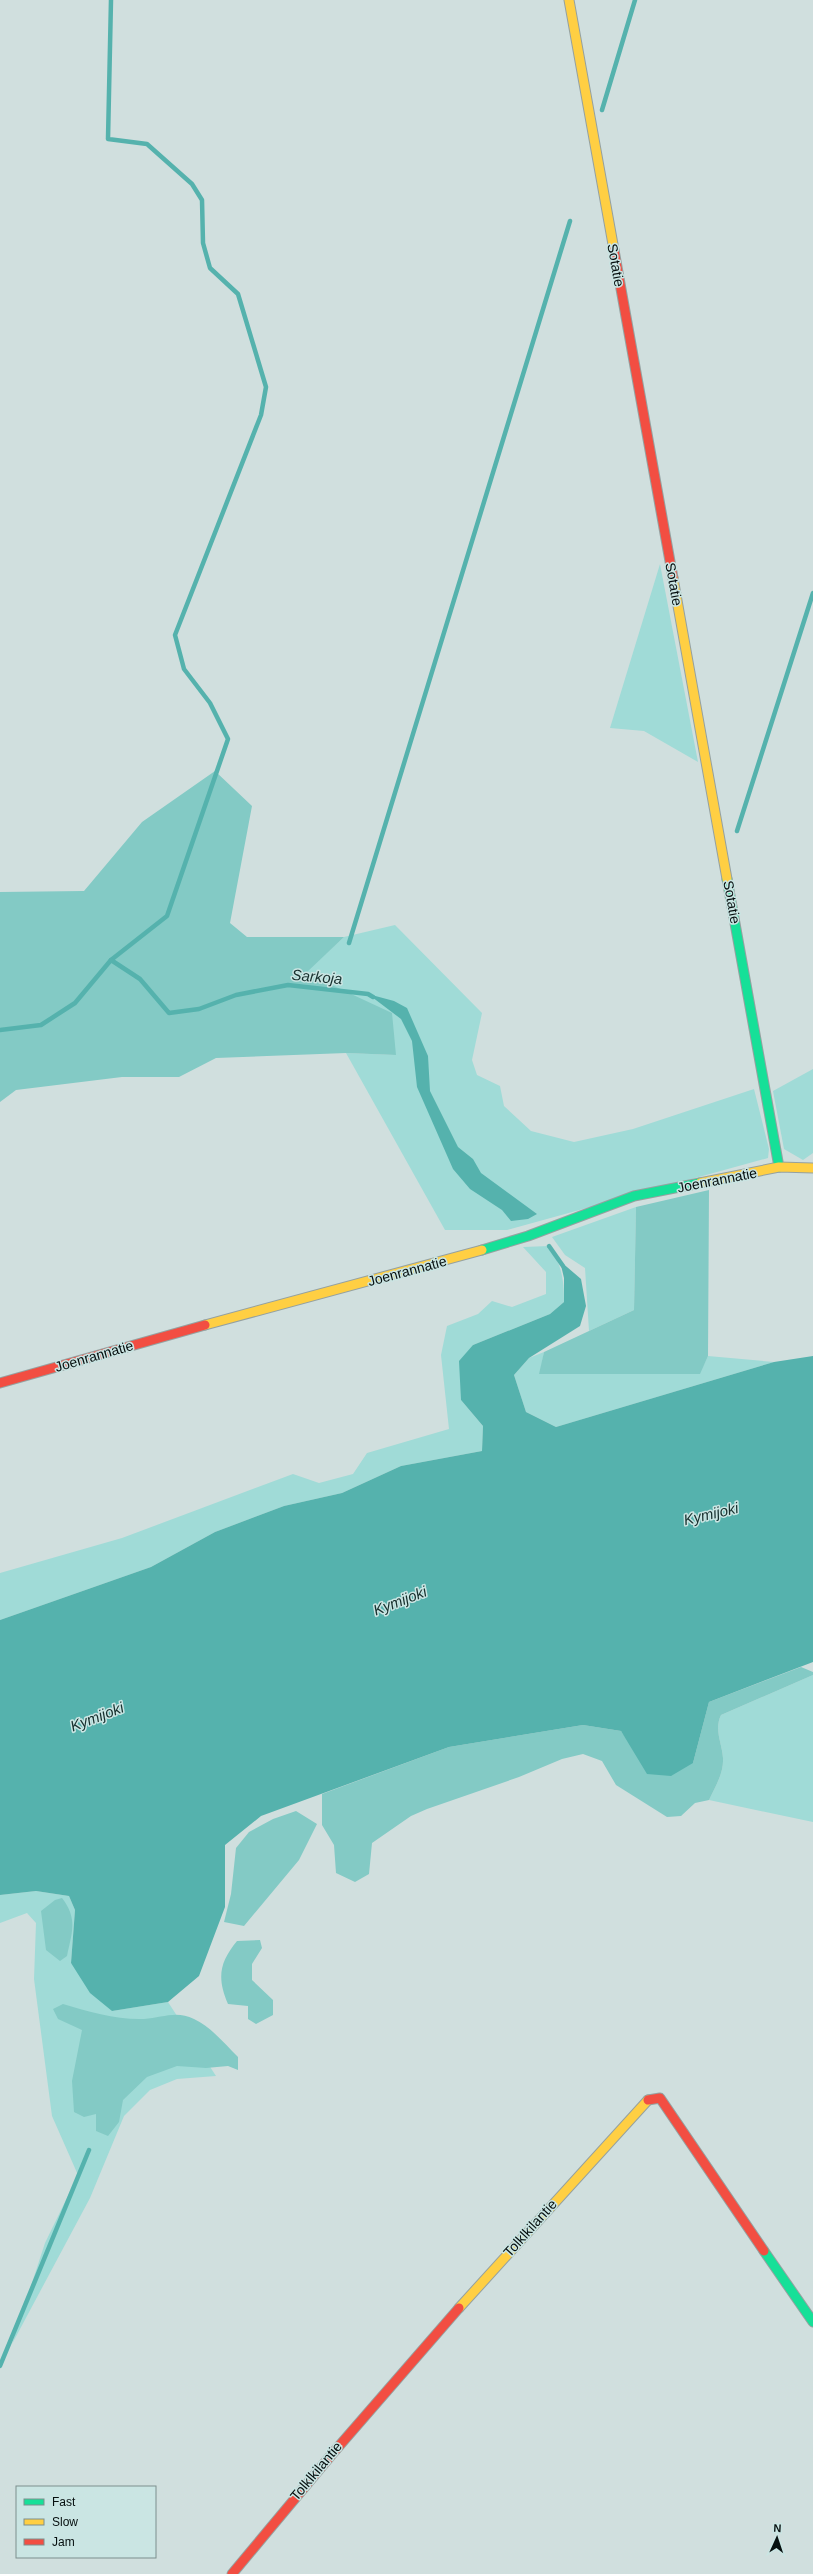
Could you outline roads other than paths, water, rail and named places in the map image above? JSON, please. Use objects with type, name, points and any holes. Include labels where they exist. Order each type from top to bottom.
[{"type":"street","name":"Sotatie","points":[[568,0],[779,1167]]},
{"type":"street","name":"Joenrannatie","points":[[0,1383],[91,1356],[463,1256],[528,1236],[634,1196],[779,1167],[813,1168]]},
{"type":"street","name":"Tolklkilantie","points":[[232,2574],[333,2449],[564,2190],[649,2099],[660,2098],[813,2322]]},
{"type":"water","points":[[368,994],[394,1001],[407,1008],[428,1056],[430,1091],[458,1147],[473,1159],[481,1173],[537,1214],[528,1219],[511,1221],[502,1210],[470,1189],[453,1169],[417,1087],[412,1041],[401,1019]]},
{"type":"water","name":"Kymijoki","points":[[560,1261],[581,1279],[586,1306],[580,1326],[529,1358],[514,1375],[526,1412],[556,1427],[774,1362],[813,1356],[813,1662],[709,1702],[693,1763],[671,1776],[647,1774],[621,1731],[583,1725],[449,1747],[261,1816],[225,1845],[225,1907],[199,1976],[168,2002],[112,2011],[90,1993],[71,1963],[75,1910],[69,1896],[36,1891],[0,1895],[0,1620],[151,1567],[215,1532],[284,1506],[342,1493],[401,1466],[482,1451],[483,1426],[461,1400],[459,1361],[473,1345],[550,1314],[564,1302],[564,1278]]},
{"type":"waterway","points":[[111,0],[108,139],[147,144],[192,184],[202,200],[203,243],[210,268],[238,294],[266,387],[261,415],[175,635],[184,669],[210,703],[228,739],[167,916],[111,960]]},
{"type":"waterway","points":[[602,110],[635,0]]},
{"type":"waterway","points":[[349,943],[570,221]]},
{"type":"waterway","points":[[737,831],[813,593]]},
{"type":"waterway","name":"Sarkoja","points":[[0,1030],[41,1025],[75,1003],[111,960],[140,979],[169,1013],[199,1009],[236,995],[288,985],[368,994],[373,997]]},
{"type":"waterway","points":[[549,1246],[563,1266]]},
{"type":"waterway","points":[[0,2366],[89,2150]]}]
